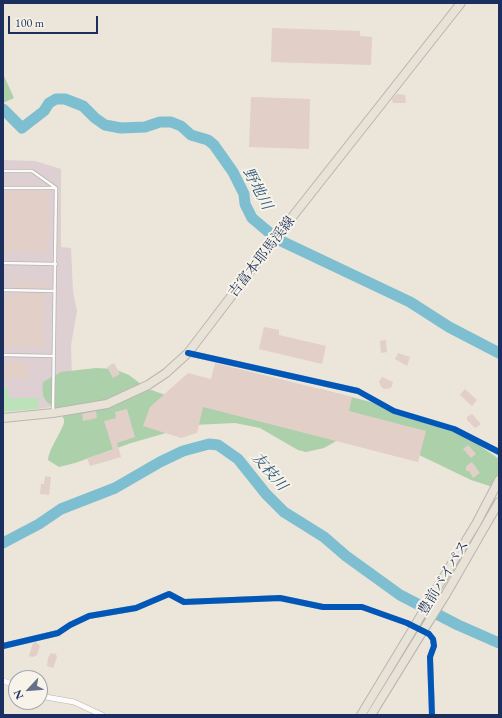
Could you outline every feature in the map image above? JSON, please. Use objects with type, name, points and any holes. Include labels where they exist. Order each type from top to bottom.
[{"type":"main road","name":"吉富本耶馬渓線","points":[[3,418],[89,408],[121,399],[148,385],[166,373],[188,353],[278,235],[461,3]]},
{"type":"main road","name":"豊前バイパス","points":[[361,715],[476,524],[499,480]]},
{"type":"main road","name":"豊前バイパス","points":[[371,715],[446,594],[499,502]]},
{"type":"street","points":[[188,353],[358,391],[394,411],[454,429],[499,452]]},
{"type":"street","points":[[3,646],[58,633],[70,625],[89,616],[136,608],[169,594],[184,602],[280,598],[323,607],[362,607],[407,623],[429,634],[433,639],[434,646],[430,657],[432,715]]},
{"type":"street","points":[[48,697],[74,702],[102,715]]},
{"type":"lane","points":[[3,171],[32,171],[56,188]]},
{"type":"lane","points":[[3,188],[56,188]]},
{"type":"lane","points":[[53,413],[56,188]]},
{"type":"lane","points":[[3,263],[56,264]]},
{"type":"lane","points":[[3,290],[55,291]]},
{"type":"lane","points":[[3,355],[54,356]]},
{"type":"shaded area","points":[[3,160],[35,161],[61,169],[61,247],[71,248],[73,292],[77,311],[71,345],[72,382],[64,405],[38,409],[38,398],[8,398],[8,388],[3,388]]},
{"type":"green space","points":[[3,74],[14,98],[3,103]]},
{"type":"green space","points":[[96,368],[114,369],[129,375],[146,388],[168,396],[320,389],[371,402],[441,425],[473,441],[499,459],[499,489],[471,480],[413,452],[338,440],[324,448],[306,452],[298,450],[260,428],[235,423],[194,425],[131,443],[75,463],[59,467],[48,460],[51,449],[64,423],[64,420],[62,414],[44,398],[43,382],[61,372]]},
{"type":"green space","points":[[3,388],[8,388],[9,398],[39,398],[38,409],[3,412]]},
{"type":"building","points":[[272,28],[360,31],[360,36],[372,37],[371,65],[271,62]]},
{"type":"building","points":[[397,94],[405,95],[406,103],[393,103],[392,99]]},
{"type":"building","points":[[251,97],[310,99],[309,149],[249,147]]},
{"type":"building","points":[[3,191],[48,191],[47,253],[3,252]]},
{"type":"building","points":[[13,281],[46,282],[45,288],[13,287]]},
{"type":"building","points":[[12,293],[45,294],[44,348],[3,347],[3,297],[12,297]]},
{"type":"building","points":[[264,327],[279,330],[279,335],[326,346],[322,364],[259,349]]},
{"type":"building","points":[[386,340],[387,352],[381,353],[380,341]]},
{"type":"building","points":[[398,353],[410,357],[407,366],[395,359]]},
{"type":"building","points":[[3,362],[28,362],[28,379],[3,379]]},
{"type":"building","points":[[114,363],[120,374],[113,378],[107,367]]},
{"type":"building","points":[[215,363],[352,397],[349,411],[426,431],[418,462],[203,407],[197,433],[181,438],[143,426],[150,407],[188,373],[211,379]]},
{"type":"building","points":[[382,377],[393,382],[391,388],[382,388],[379,382]]},
{"type":"building","points":[[465,389],[477,400],[472,406],[460,395]]},
{"type":"building","points":[[127,409],[135,437],[117,443],[121,457],[90,466],[87,458],[113,450],[104,421],[116,418],[115,412]]},
{"type":"building","points":[[96,411],[97,418],[83,421],[82,414]]},
{"type":"building","points":[[472,414],[481,424],[475,428],[467,420],[467,417]]},
{"type":"building","points":[[468,445],[476,454],[471,458],[463,449]]},
{"type":"building","points":[[472,462],[480,473],[473,478],[469,471],[466,471],[466,466]]},
{"type":"building","points":[[45,476],[51,477],[49,495],[40,494],[41,484],[44,484]]},
{"type":"building","points":[[36,642],[40,646],[37,655],[33,657],[29,656],[33,643]]},
{"type":"building","points":[[51,653],[56,654],[57,657],[53,668],[47,666],[48,658]]},
{"type":"waterway","name":"野地川","points":[[3,109],[22,128],[44,111],[49,103],[56,99],[65,99],[83,106],[95,118],[105,125],[121,128],[145,127],[160,122],[171,122],[181,126],[191,135],[208,140],[214,145],[233,172],[244,194],[245,204],[252,218],[277,239],[410,302],[449,327],[499,353]]},
{"type":"waterway","name":"友枝川","points":[[3,543],[39,524],[61,509],[115,488],[160,462],[183,451],[209,444],[218,445],[238,459],[266,494],[284,512],[324,537],[346,556],[400,595],[458,625],[499,643]]},
{"type":"cycle path","points":[[188,353],[358,391],[394,411],[454,429],[499,452]]},
{"type":"cycle path","points":[[3,646],[58,633],[70,625],[89,616],[136,608],[169,594],[184,602],[280,598],[323,607],[362,607],[407,623],[429,634],[433,639],[434,646],[430,657],[432,715]]}]
